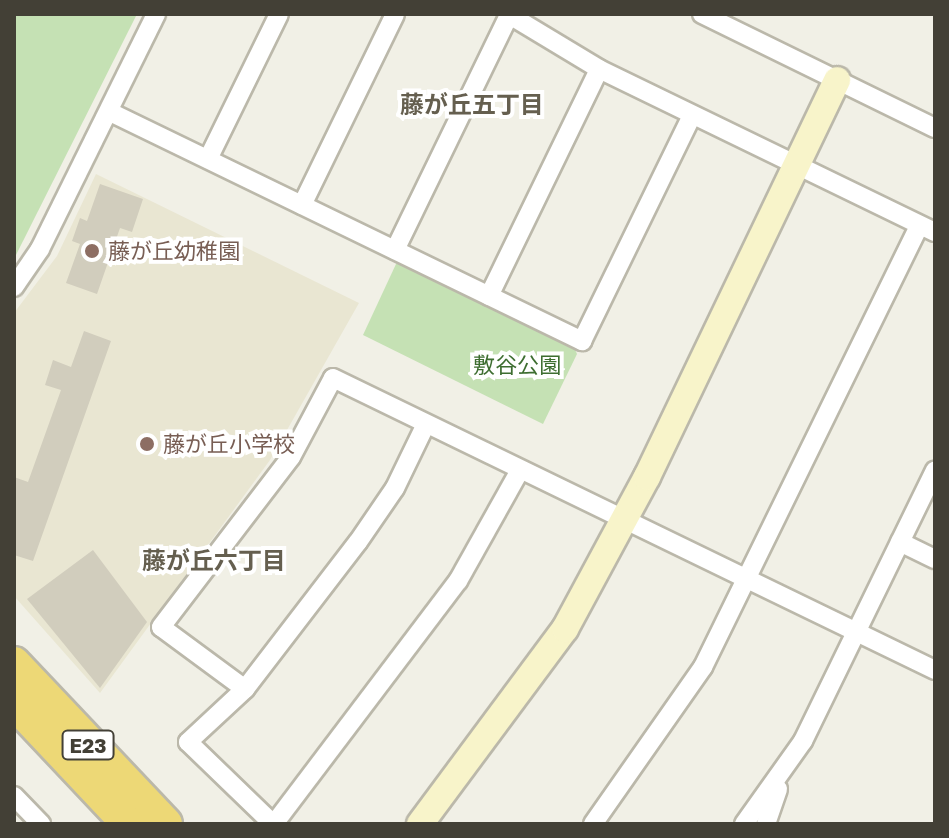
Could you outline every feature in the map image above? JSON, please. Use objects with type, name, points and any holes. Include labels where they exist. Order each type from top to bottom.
[{"type":"highway","name":"E23","points":[[14,663],[166,824]]},
{"type":"highway","name":"E23","points":[[14,703],[128,824]]},
{"type":"street","points":[[14,287],[40,249],[156,14]]},
{"type":"street","points":[[208,159],[279,14]]},
{"type":"street","points":[[302,205],[395,14]]},
{"type":"street","points":[[395,250],[509,14],[599,69],[927,228],[748,581],[686,696],[593,824]]},
{"type":"street","points":[[702,14],[935,128]]},
{"type":"street","points":[[489,296],[599,69]]},
{"type":"street","points":[[420,824],[565,629],[625,520],[837,80]]},
{"type":"street","points":[[110,112],[582,341],[692,115]]},
{"type":"street","points":[[245,689],[161,627],[291,457],[333,378],[935,670]]},
{"type":"street","points":[[426,424],[395,488],[358,542],[245,689],[188,742],[273,824],[458,581],[520,470]]},
{"type":"street","points":[[766,824],[784,771],[857,633],[935,470]]},
{"type":"street","points":[[900,542],[935,559]]},
{"type":"street","points":[[744,824],[784,771]]},
{"type":"street","points":[[14,796],[41,824]]},
{"type":"shaded area","name":"藤が丘小学校","points":[[96,174],[359,303],[270,460],[100,693],[14,596],[14,313],[57,256]]},
{"type":"green space","points":[[14,14],[137,14],[14,259]]},
{"type":"green space","name":"敷谷公園","points":[[402,263],[573,345],[577,354],[543,424],[363,335],[396,264]]},
{"type":"building","points":[[100,184],[143,199],[132,232],[120,228],[97,294],[66,283],[80,244],[72,241],[80,218],[87,221]]},
{"type":"building","points":[[84,331],[111,341],[33,561],[14,555],[14,477],[28,482],[61,390],[45,385],[53,360],[71,367]]},
{"type":"building","points":[[93,550],[147,622],[100,688],[27,599]]},
{"type":"place","name":"藤が丘幼稚園","points":[[92,251]]},
{"type":"place","name":"藤が丘小学校","points":[[147,444]]},
{"type":"district","name":"藤が丘五丁目","points":[[472,104]]},
{"type":"district","name":"藤が丘六丁目","points":[[214,560]]}]
